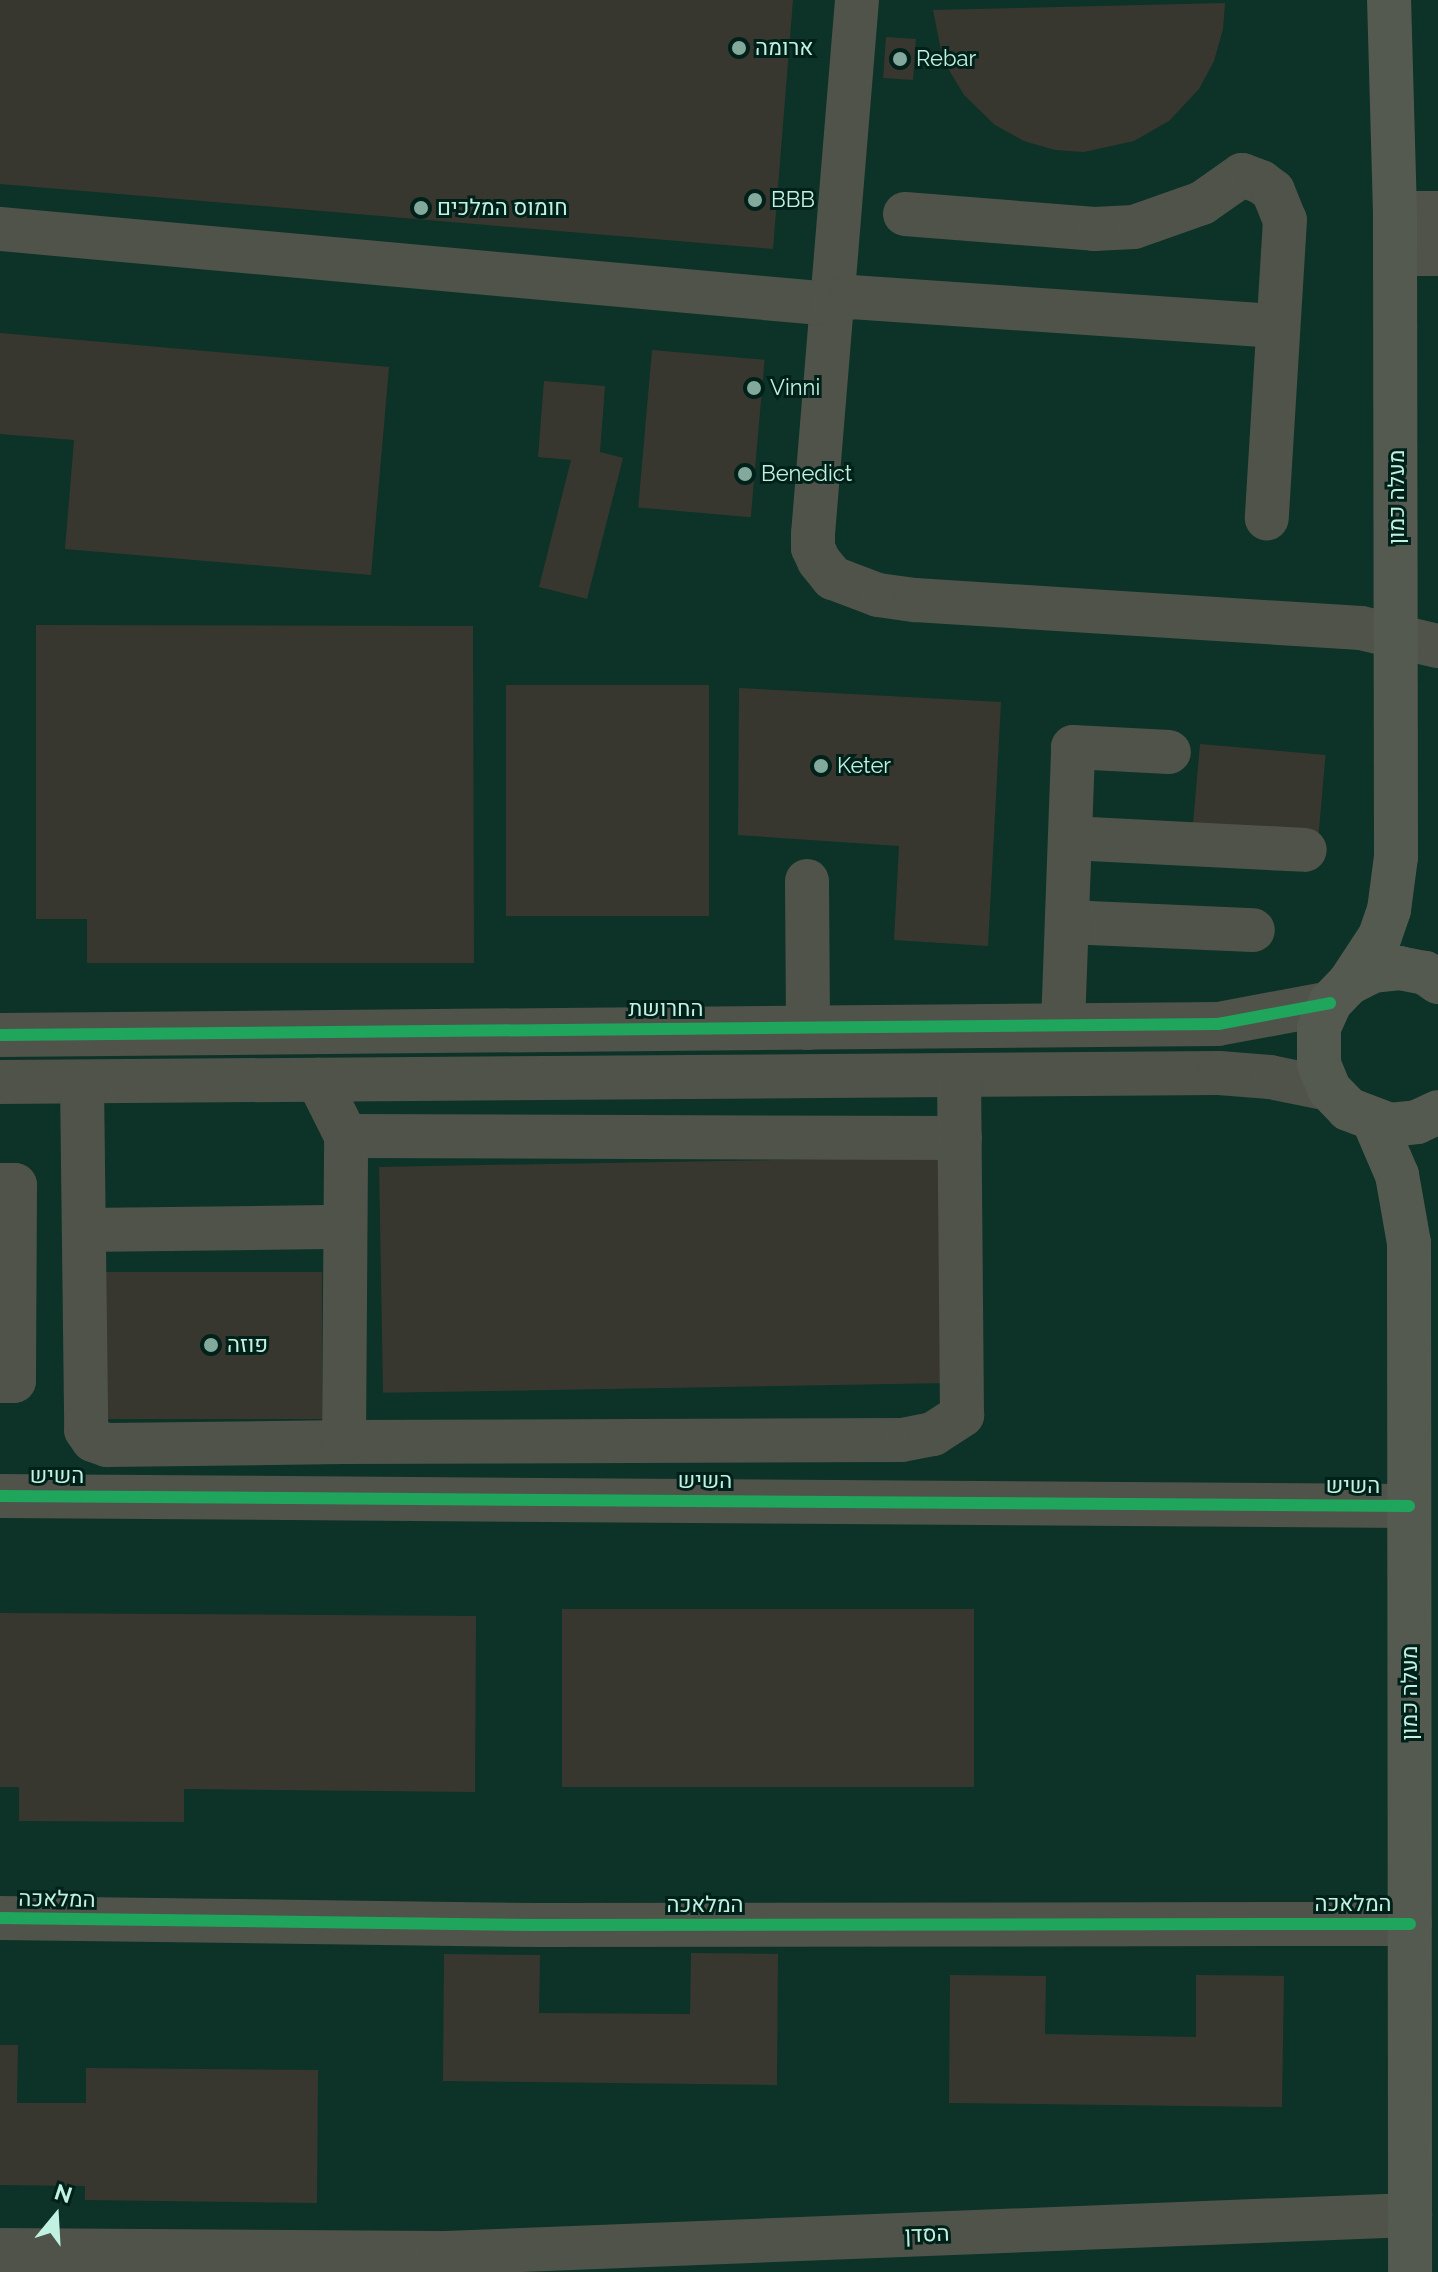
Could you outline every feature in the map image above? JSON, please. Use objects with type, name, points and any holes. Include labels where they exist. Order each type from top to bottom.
[{"type":"main road","name":"מעלה כמון","points":[[1329,1089],[1319,1064],[1319,1028],[1339,993],[1380,936],[1389,910],[1418,642],[1395,234],[1389,0]]},
{"type":"main road","points":[[1339,993],[1373,971],[1400,968],[1425,973],[1438,982]]},
{"type":"main road","points":[[1329,1089],[1348,1109],[1390,1125],[1417,1122],[1438,1112]]},
{"type":"main road","name":"מעלה כמון","points":[[1373,1119],[1397,1175],[1409,1243],[1410,2272]]},
{"type":"street","points":[[857,0],[830,304],[813,548],[833,578],[878,595],[915,600],[1361,628],[1418,642]]},
{"type":"street","points":[[905,214],[1094,229],[1134,227],[1202,203],[1237,177],[1247,175],[1273,191],[1285,220],[1276,326],[1267,518]]},
{"type":"street","points":[[1395,234],[1438,213]]},
{"type":"street","points":[[0,229],[830,304],[851,297],[1276,326]]},
{"type":"street","points":[[1395,234],[1438,254]]},
{"type":"street","points":[[1063,1025],[1073,747],[1169,752]]},
{"type":"street","points":[[1070,838],[1305,850]]},
{"type":"street","points":[[807,881],[808,1028]]},
{"type":"street","points":[[1067,922],[1253,930]]},
{"type":"street","name":"החרושת","points":[[0,1035],[1218,1024],[1339,993]]},
{"type":"street","points":[[0,1082],[1219,1073],[1270,1077],[1329,1089]]},
{"type":"street","points":[[82,1082],[86,1430],[93,1440],[107,1445],[902,1440],[933,1434],[962,1415],[959,1075]]},
{"type":"street","points":[[832,1076],[832,1138]]},
{"type":"street","points":[[700,1077],[701,1137]]},
{"type":"street","points":[[318,1080],[346,1136],[344,1442]]},
{"type":"street","points":[[346,1136],[960,1138]]},
{"type":"street","points":[[0,1185],[15,1185],[14,1381],[0,1381]]},
{"type":"street","points":[[84,1230],[345,1227]]},
{"type":"street","name":"השיש","points":[[0,1496],[1409,1506]]},
{"type":"street","name":"המלאכה","points":[[0,1918],[537,1925],[1410,1924]]},
{"type":"street","name":"הסדן","points":[[0,2250],[445,2262],[1410,2215]]},
{"type":"shaded area","points":[[0,0],[1438,0],[1438,2272],[0,2272]]},
{"type":"building","points":[[0,0],[793,0],[773,249],[0,184]]},
{"type":"building","points":[[1225,3],[1223,29],[1214,61],[1199,89],[1169,121],[1134,141],[1084,152],[1055,150],[1024,141],[995,125],[964,95],[943,60],[933,10]]},
{"type":"building","name":"Rebar","points":[[886,37],[916,39],[913,80],[883,78]]},
{"type":"building","points":[[0,333],[389,367],[371,575],[65,549],[74,440],[0,434]]},
{"type":"building","points":[[652,350],[765,360],[751,517],[638,507]]},
{"type":"building","points":[[544,381],[605,386],[600,452],[623,458],[587,599],[539,587],[571,460],[538,457]]},
{"type":"building","points":[[36,625],[473,626],[474,963],[87,963],[87,919],[36,919]]},
{"type":"building","points":[[506,685],[709,685],[709,916],[506,916]]},
{"type":"building","points":[[739,688],[1001,702],[988,946],[894,940],[899,846],[738,835]]},
{"type":"building","points":[[1200,744],[1326,755],[1318,837],[1193,826]]},
{"type":"building","points":[[945,1157],[949,1383],[383,1393],[379,1167]]},
{"type":"building","name":"פוזה","points":[[99,1272],[322,1272],[322,1419],[99,1419]]},
{"type":"building","points":[[562,1609],[974,1609],[974,1787],[562,1787]]},
{"type":"building","points":[[0,1613],[476,1616],[475,1792],[184,1789],[184,1822],[19,1821],[19,1787],[0,1787]]},
{"type":"building","points":[[691,1953],[778,1954],[777,2085],[443,2081],[444,1954],[540,1955],[539,2013],[690,2014]]},
{"type":"building","points":[[950,1975],[1046,1976],[1045,2034],[1196,2037],[1196,1975],[1284,1976],[1282,2107],[949,2103]]},
{"type":"building","points":[[0,2045],[18,2045],[17,2103],[86,2103],[86,2068],[318,2070],[317,2203],[85,2200],[85,2186],[0,2185]]},
{"type":"cycle path","points":[[0,1035],[1218,1024],[1330,1003]]},
{"type":"cycle path","points":[[0,1496],[1409,1506]]},
{"type":"cycle path","points":[[0,1918],[537,1925],[1410,1924]]},
{"type":"place","name":"ארומה","points":[[739,48]]},
{"type":"place","name":"Rebar","points":[[900,59]]},
{"type":"place","name":"BBB","points":[[755,200]]},
{"type":"place","name":"חומוס המלכים","points":[[421,208]]},
{"type":"place","name":"Vinni","points":[[754,388]]},
{"type":"place","name":"Benedict","points":[[745,474]]},
{"type":"place","name":"Keter","points":[[821,766]]},
{"type":"place","name":"פוזה","points":[[211,1345]]}]
